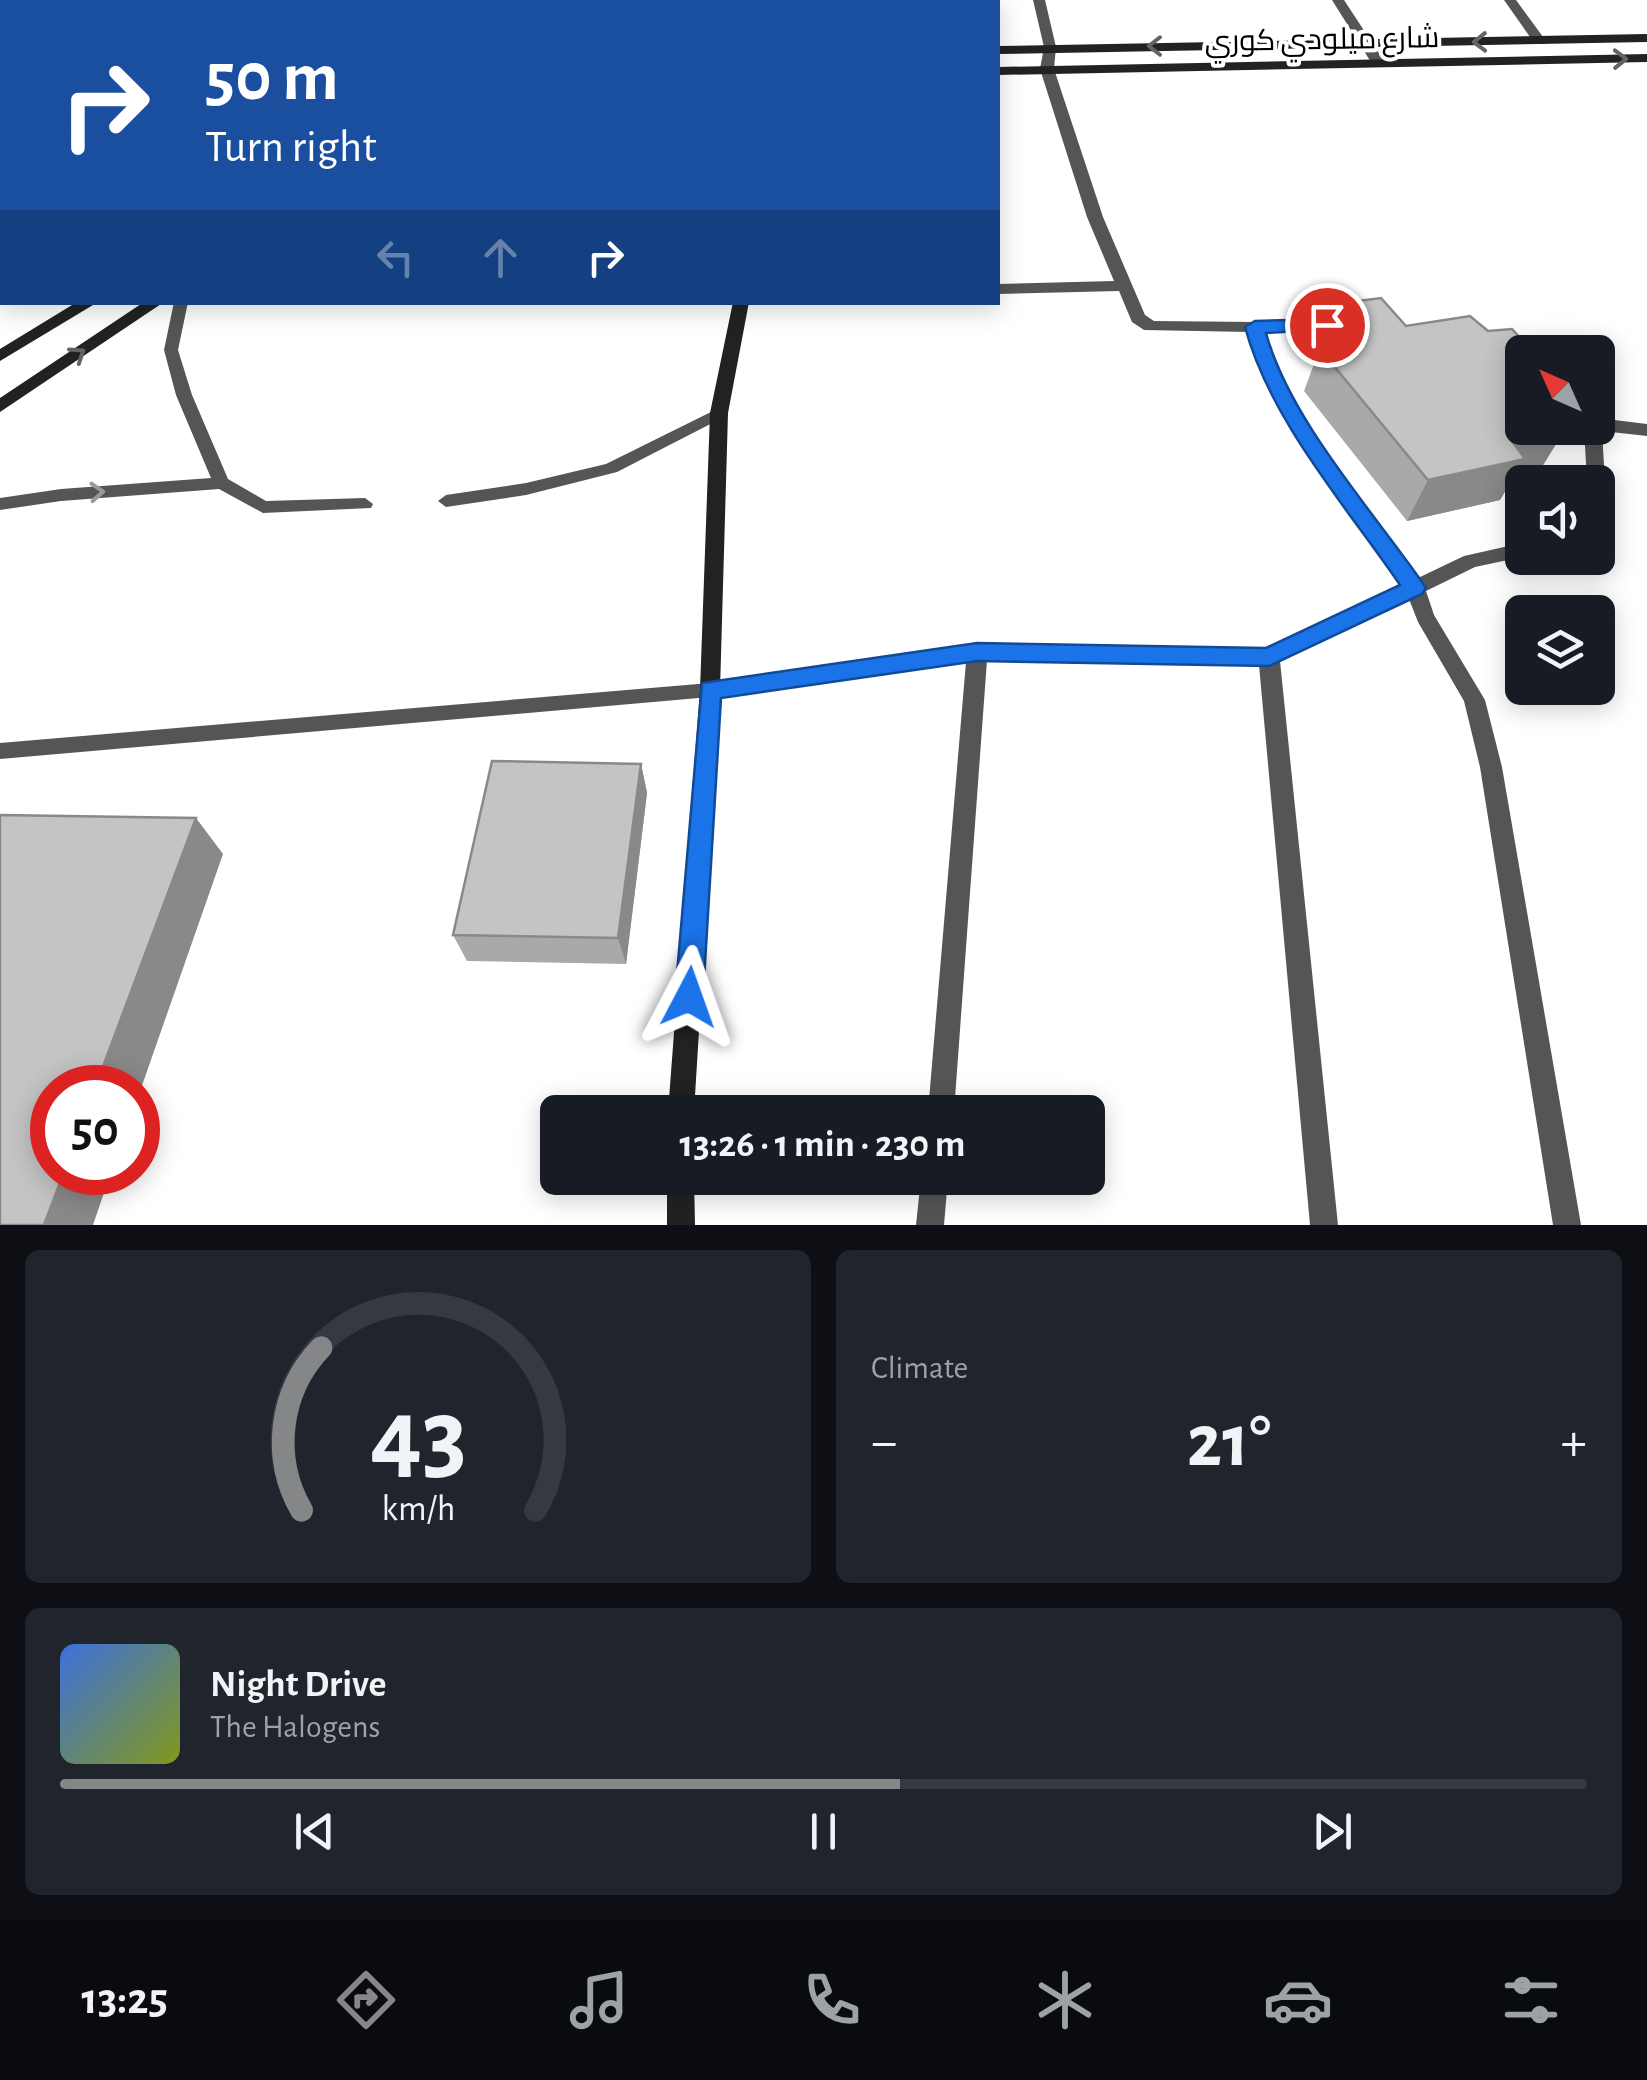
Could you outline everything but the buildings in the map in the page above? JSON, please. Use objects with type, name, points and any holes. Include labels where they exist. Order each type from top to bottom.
[{"type":"main road","name":"شارع ميلودي كوري","points":[[1000,50],[1647,38]]},
{"type":"main road","name":"شارع ميلودي كوري","points":[[1000,71],[1647,58]]},
{"type":"main road","points":[[0,356],[85,305]]},
{"type":"main road","points":[[0,406],[152,305]]},
{"type":"main road","points":[[682,1095],[710,690],[718,413],[740,305]]},
{"type":"main road","points":[[681,1195],[681,1225]]},
{"type":"street","points":[[1040,0],[1050,47],[1048,69],[1095,218],[1138,318],[1150,326],[1255,327],[1296,323],[1358,327]]},
{"type":"street","points":[[1338,0],[1378,64]]},
{"type":"street","points":[[1510,0],[1540,41]]},
{"type":"street","points":[[1000,288],[1124,286]]},
{"type":"street","points":[[1255,327],[1262,355],[1289,410],[1414,588],[1425,616],[1474,700],[1491,767],[1567,1225]]},
{"type":"street","points":[[1615,428],[1647,430]]},
{"type":"street","points":[[710,690],[977,652],[1269,657],[1471,561],[1505,554]]},
{"type":"street","points":[[942,1095],[977,652]]},
{"type":"street","points":[[1269,657],[1324,1225]]},
{"type":"street","points":[[930,1225],[933,1195]]},
{"type":"lane","points":[[180,305],[171,350],[184,395],[221,483]]},
{"type":"lane","points":[[446,501],[526,490],[612,468],[718,413]]},
{"type":"lane","points":[[0,504],[61,494],[221,483],[263,506],[365,504]]},
{"type":"lane","points":[[0,750],[710,690]]},
{"type":"route","points":[[689,997],[710,690],[977,652],[1269,657],[1414,588],[1289,410],[1262,355],[1255,327],[1327,325]]}]
